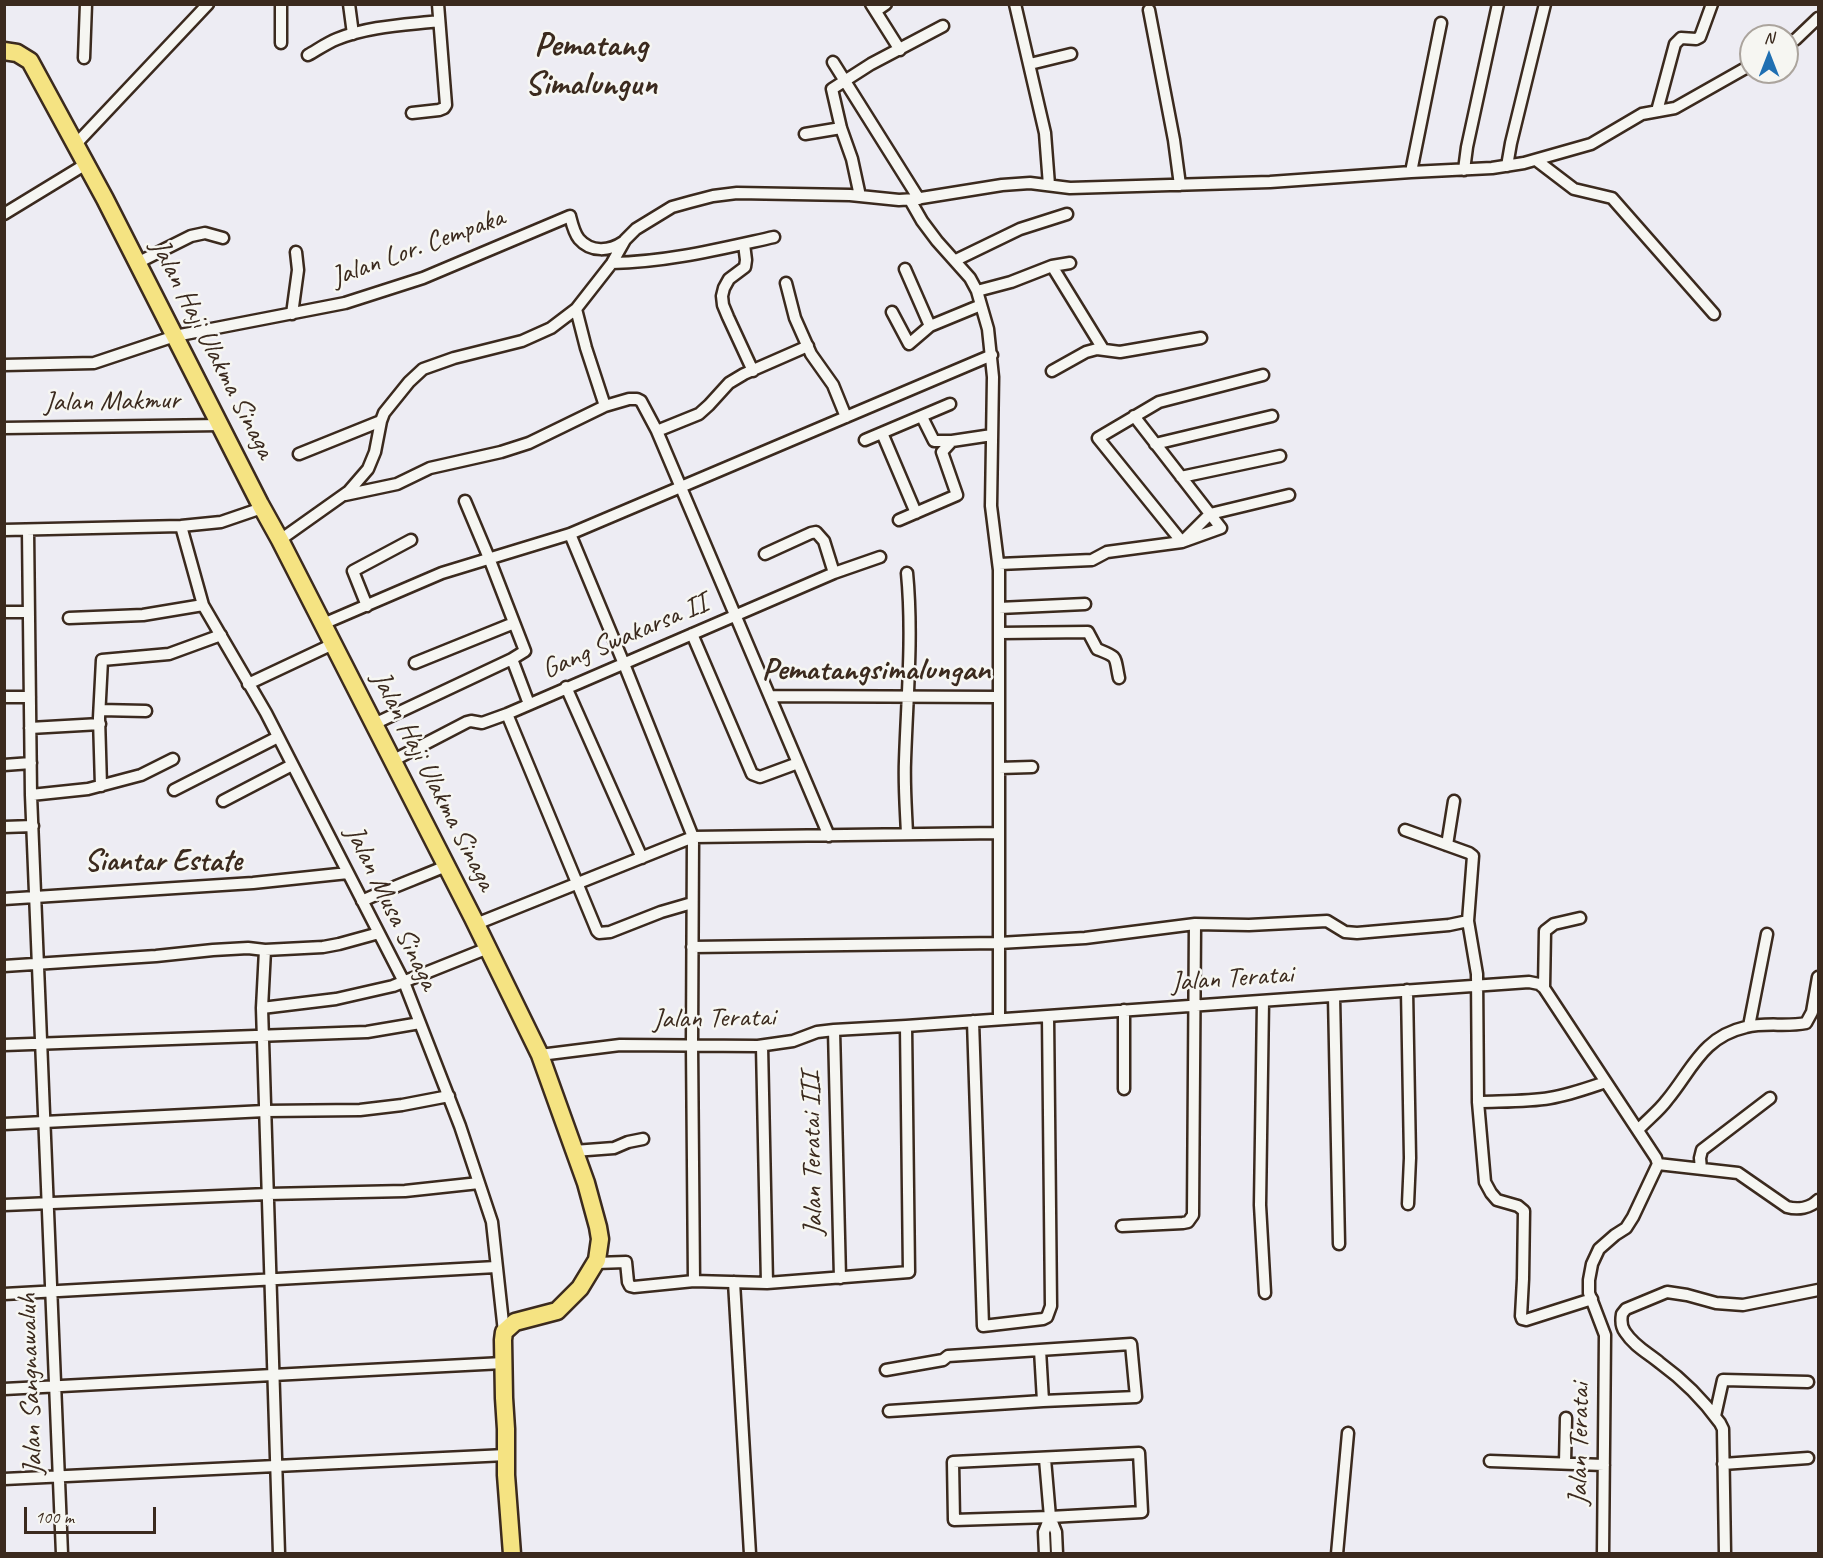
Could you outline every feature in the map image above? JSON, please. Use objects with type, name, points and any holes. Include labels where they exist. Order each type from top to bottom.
[{"type":"main road","name":"Jalan Haji Ulakma Sinaga","points":[[4,51],[17,53],[30,61],[86,164],[476,924],[540,1055],[574,1151],[600,1239],[596,1263],[580,1288],[557,1311],[515,1322],[504,1332]]},
{"type":"main road","points":[[504,1332],[506,1455],[512,1554]]},
{"type":"street","points":[[84,58],[86,4]]},
{"type":"street","points":[[75,145],[208,4]]},
{"type":"street","points":[[281,4],[281,43]]},
{"type":"street","points":[[349,4],[353,34]]},
{"type":"street","points":[[412,113],[446,107],[438,4]]},
{"type":"street","points":[[886,4],[874,8],[900,50]]},
{"type":"street","points":[[1015,4],[1045,133],[1049,185]]},
{"type":"street","points":[[1464,170],[1498,4]]},
{"type":"street","points":[[1508,166],[1508,155],[1545,4]]},
{"type":"street","points":[[1657,111],[1675,44],[1681,38],[1700,37],[1712,4]]},
{"type":"street","points":[[1149,10],[1174,140],[1180,185]]},
{"type":"street","points":[[1799,36],[1818,18]]},
{"type":"street","points":[[308,55],[337,39],[372,29],[439,21]]},
{"type":"street","points":[[1411,172],[1441,23]]},
{"type":"street","points":[[860,196],[832,89],[871,64],[943,26]]},
{"type":"street","points":[[1030,64],[1071,54]]},
{"type":"street","points":[[833,62],[914,199],[922,221],[970,278],[977,291],[988,328],[993,377],[991,506],[999,564],[999,1019]]},
{"type":"street","points":[[280,540],[342,496],[359,481],[375,452],[381,421],[389,405],[423,369],[446,360],[522,341],[551,328],[576,309],[612,263],[625,240],[636,229],[672,207],[713,196],[737,193],[914,199],[1002,185],[1030,183],[1070,188],[1180,185],[1282,181],[1508,166],[1591,144],[1636,117],[1675,108],[1739,72]]},
{"type":"street","points":[[805,134],[841,128]]},
{"type":"street","points":[[1536,159],[1574,189],[1612,198],[1714,314]]},
{"type":"street","points":[[4,214],[86,164]]},
{"type":"street","points":[[956,260],[1020,229],[1068,214]]},
{"type":"street","name":"Jalan Lor. Cempaka","points":[[4,365],[94,363],[175,336],[345,303],[423,278],[570,216],[580,239],[588,245],[606,249],[615,248],[625,240]]},
{"type":"street","points":[[137,262],[191,236],[205,233],[223,238]]},
{"type":"street","points":[[612,263],[644,262],[688,256],[774,237]]},
{"type":"street","points":[[744,244],[745,267],[729,279],[722,296],[728,317],[753,370]]},
{"type":"street","points":[[291,314],[298,270],[296,252]]},
{"type":"street","points":[[977,291],[1011,282],[1052,266],[1070,263]]},
{"type":"street","points":[[1052,266],[1103,349]]},
{"type":"street","points":[[906,269],[930,326]]},
{"type":"street","points":[[786,283],[795,318],[811,354],[833,385],[846,417]]},
{"type":"street","points":[[892,312],[909,344],[930,326],[981,305]]},
{"type":"street","points":[[576,309],[605,406]]},
{"type":"street","points":[[1052,371],[1090,350],[1103,349],[1120,352],[1201,338]]},
{"type":"street","points":[[657,431],[699,414],[729,383],[808,346]]},
{"type":"street","points":[[323,624],[442,573],[570,534],[992,355]]},
{"type":"street","points":[[1182,542],[1098,438],[1159,402],[1263,375]]},
{"type":"street","points":[[342,496],[397,484],[430,468],[501,452],[529,443],[605,406],[637,399],[641,401],[657,431],[829,836]]},
{"type":"street","points":[[865,440],[950,404]]},
{"type":"street","points":[[999,564],[1092,560],[1107,552],[1182,542],[1221,528],[1134,416]]},
{"type":"street","points":[[1155,444],[1272,416]]},
{"type":"street","points":[[922,417],[934,441],[952,441],[992,435]]},
{"type":"street","points":[[299,454],[381,421]]},
{"type":"street","name":"Jalan Makmur","points":[[4,428],[221,424]]},
{"type":"street","points":[[882,433],[916,513]]},
{"type":"street","points":[[899,520],[957,495],[942,452],[952,441]]},
{"type":"street","points":[[1181,477],[1280,456]]},
{"type":"street","points":[[1182,542],[1210,514],[1289,495]]},
{"type":"street","points":[[374,724],[525,651],[465,501]]},
{"type":"street","points":[[4,530],[181,526],[221,522],[262,508]]},
{"type":"street","name":"Jalan Musa Sinaga","points":[[181,526],[203,605],[278,737],[404,982],[449,1096],[492,1222],[504,1332]]},
{"type":"street","name":"Jalan Sangnawaluh","points":[[27,530],[31,795],[62,1554]]},
{"type":"street","points":[[765,554],[816,532],[824,541],[834,573]]},
{"type":"street","points":[[570,534],[693,837],[694,1281]]},
{"type":"street","points":[[367,606],[353,571],[411,540]]},
{"type":"street","name":"Gang Swakarsa II","points":[[392,761],[467,722],[482,723],[507,714],[834,573],[879,557]]},
{"type":"street","points":[[907,573],[909,592],[905,764],[907,834]]},
{"type":"street","points":[[999,608],[1085,604]]},
{"type":"street","points":[[69,618],[143,615],[203,605]]},
{"type":"street","points":[[4,612],[29,612]]},
{"type":"street","points":[[415,663],[514,623]]},
{"type":"street","points":[[1000,633],[1089,632],[1097,649],[1115,658],[1119,678]]},
{"type":"street","points":[[692,634],[752,774],[760,777],[798,763]]},
{"type":"street","points":[[101,786],[102,660],[169,654],[221,635]]},
{"type":"street","points":[[248,684],[333,644]]},
{"type":"street","points":[[512,659],[529,704]]},
{"type":"street","points":[[566,687],[642,858]]},
{"type":"street","points":[[770,696],[999,697]]},
{"type":"street","points":[[4,697],[30,697]]},
{"type":"street","points":[[100,710],[146,711]]},
{"type":"street","points":[[507,714],[599,933],[610,932],[692,903]]},
{"type":"street","points":[[30,728],[100,724]]},
{"type":"street","points":[[174,790],[278,737]]},
{"type":"street","points":[[31,795],[101,786],[141,775],[173,759]]},
{"type":"street","points":[[4,765],[31,763]]},
{"type":"street","points":[[223,801],[292,765]]},
{"type":"street","points":[[999,768],[1032,767]]},
{"type":"street","points":[[1447,845],[1454,801]]},
{"type":"street","points":[[4,827],[33,826]]},
{"type":"street","points":[[1405,830],[1473,856],[1468,921],[1477,986],[1478,1102],[1485,1182],[1497,1200],[1518,1206],[1524,1211],[1522,1319],[1526,1320],[1592,1299],[1589,1293],[1589,1280],[1592,1264],[1599,1249],[1626,1228],[1658,1164]]},
{"type":"street","points":[[476,924],[693,837],[999,833]]},
{"type":"street","points":[[362,901],[394,885],[411,881],[446,866]]},
{"type":"street","points":[[4,899],[253,883],[348,873]]},
{"type":"street","points":[[1580,918],[1554,924],[1545,931],[1544,988],[1658,1164]]},
{"type":"street","points":[[692,947],[999,943],[1085,938],[1195,924],[1249,925],[1327,921],[1345,932],[1357,933],[1449,925],[1468,921]]},
{"type":"street","points":[[1122,1226],[1183,1223],[1188,1221],[1192,1215],[1195,924]]},
{"type":"street","points":[[4,966],[224,949],[265,950],[339,945],[379,933]]},
{"type":"street","points":[[1749,1026],[1767,934]]},
{"type":"street","points":[[262,1008],[372,992],[404,982],[488,948]]},
{"type":"street","points":[[265,950],[262,1008],[279,1554]]},
{"type":"street","points":[[1638,1130],[1667,1101],[1699,1055],[1711,1044],[1737,1029],[1749,1026],[1808,1022],[1815,1012],[1818,976]]},
{"type":"street","name":"Jalan Teratai","points":[[540,1055],[612,1046],[762,1046],[834,1030],[1407,990],[1529,982],[1539,984],[1544,988]]},
{"type":"street","points":[[1407,990],[1410,1158],[1408,1204]]},
{"type":"street","points":[[1334,996],[1339,1244]]},
{"type":"street","points":[[1263,1000],[1260,1205],[1265,1293]]},
{"type":"street","points":[[1124,1010],[1124,1089]]},
{"type":"street","points":[[973,1021],[983,1326],[1043,1319],[1047,1317],[1051,1306],[1048,1016]]},
{"type":"street","points":[[4,1045],[367,1032],[420,1023]]},
{"type":"street","points":[[596,1263],[626,1262],[630,1286],[694,1281],[767,1283],[909,1272],[906,1026]]},
{"type":"street","name":"Jalan Teratai III","points":[[834,1030],[840,1278]]},
{"type":"street","points":[[762,1046],[767,1283]]},
{"type":"street","points":[[1478,1102],[1551,1098],[1606,1082]]},
{"type":"street","points":[[4,1124],[371,1109],[449,1096]]},
{"type":"street","points":[[1701,1169],[1702,1150],[1770,1098]]},
{"type":"street","points":[[574,1151],[614,1148],[628,1142],[643,1140]]},
{"type":"street","points":[[1658,1164],[1738,1173],[1787,1207],[1795,1209],[1814,1204],[1818,1200]]},
{"type":"street","points":[[4,1205],[405,1191],[479,1183]]},
{"type":"street","points":[[4,1294],[496,1267]]},
{"type":"street","points":[[734,1282],[750,1554]]},
{"type":"street","points":[[1725,1554],[1723,1429],[1715,1416],[1683,1383],[1638,1347],[1623,1330],[1622,1314],[1626,1309],[1667,1292],[1680,1293],[1716,1303],[1743,1305],[1818,1290]]},
{"type":"street","name":"Jalan Teratai","points":[[1592,1299],[1605,1335],[1603,1554]]},
{"type":"street","points":[[886,1370],[943,1360],[948,1356],[1131,1344],[1136,1397],[889,1411]]},
{"type":"street","points":[[1040,1350],[1042,1401]]},
{"type":"street","points":[[4,1389],[503,1362]]},
{"type":"street","points":[[1715,1416],[1724,1380],[1808,1382]]},
{"type":"street","points":[[1565,1463],[1566,1418]]},
{"type":"street","points":[[1337,1554],[1348,1433]]},
{"type":"street","points":[[1138,1453],[1142,1512],[1050,1517],[954,1520],[953,1462],[1138,1453]]},
{"type":"street","points":[[4,1479],[506,1455]]},
{"type":"street","points":[[1723,1464],[1808,1458]]},
{"type":"street","points":[[1045,1459],[1050,1517],[1056,1532],[1057,1554]]},
{"type":"street","points":[[1490,1461],[1604,1465]]},
{"type":"street","points":[[1045,1554],[1044,1532],[1050,1517]]},
{"type":"district","name":"Pematang Simalungun","points":[[591,66]]},
{"type":"district","name":"Pematangsimalungan","points":[[876,671]]},
{"type":"district","name":"Siantar Estate","points":[[163,862]]}]
